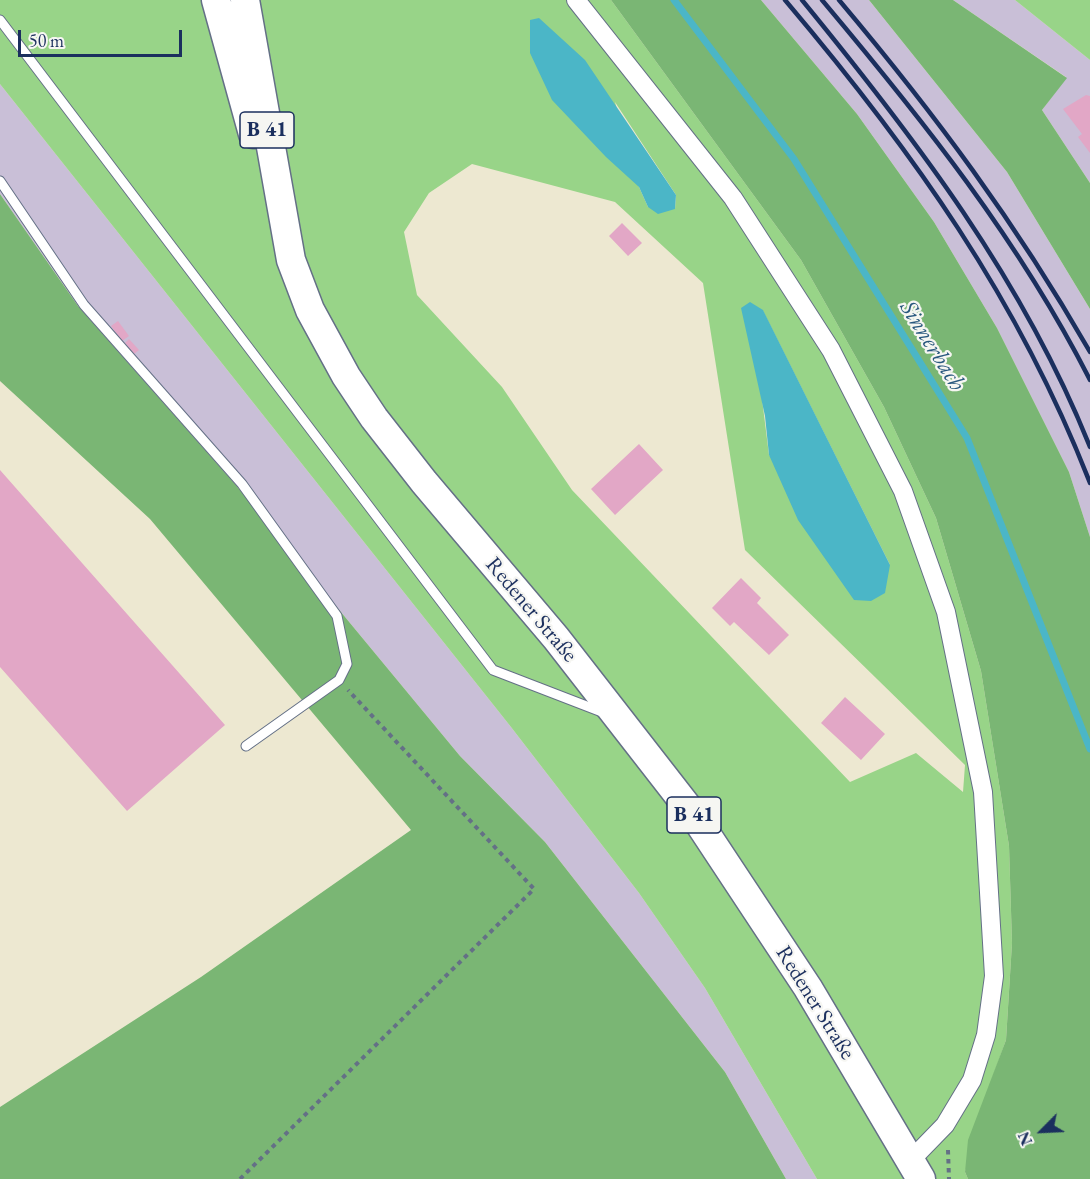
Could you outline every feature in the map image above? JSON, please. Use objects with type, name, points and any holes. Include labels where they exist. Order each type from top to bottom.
[{"type":"main road","name":"B 41","points":[[216,0],[291,260]]},
{"type":"main road","points":[[227,0],[266,179]]},
{"type":"main road","name":"Redener Straße","points":[[245,0],[291,260],[310,310],[346,376],[374,418],[618,718],[693,814],[808,988],[915,1170]]},
{"type":"street","points":[[576,0],[733,198],[831,350],[903,491],[946,612],[982,792],[994,976],[986,1035],[972,1080],[915,1170]]},
{"type":"lane","points":[[0,20],[493,670],[618,718]]},
{"type":"lane","points":[[0,181],[84,305],[242,484],[337,616],[347,664],[339,680],[246,746]]},
{"type":"path","points":[[240,1179],[534,889],[339,680]]},
{"type":"shaded area","points":[[761,0],[869,0],[1007,172],[1090,309],[1090,537],[1069,472],[997,328],[934,222],[857,114]]},
{"type":"shaded area","points":[[953,0],[1015,0],[1090,60],[1090,183],[1042,110],[1066,77]]},
{"type":"shaded area","points":[[0,84],[511,727],[639,893],[705,988],[817,1179],[786,1179],[725,1072],[545,842],[460,756],[235,484],[78,306],[0,194]]},
{"type":"green space","points":[[0,0],[611,0],[801,260],[884,407],[936,518],[981,671],[1009,846],[1012,943],[1006,1040],[988,1090],[965,1172],[968,1179],[817,1179],[705,988],[639,893],[511,727],[0,84]],"holes":[[[615,102],[676,195],[675,209],[648,207],[639,187]],[[472,164],[615,202],[703,283],[745,550],[965,765],[963,792],[916,753],[850,782],[572,490],[502,387],[417,295],[404,232],[429,193]],[[750,303],[763,311],[890,565],[769,455]]]},
{"type":"green space","points":[[611,0],[761,0],[857,114],[934,222],[997,328],[1069,472],[1090,537],[1090,1179],[968,1179],[965,1172],[968,1140],[1006,1040],[1012,943],[1009,846],[981,671],[936,518],[884,407],[801,260]]},
{"type":"green space","points":[[869,0],[953,0],[1067,78],[1042,110],[1090,183],[1090,309],[1007,172]]},
{"type":"green space","points":[[1015,0],[1090,0],[1090,60]]},
{"type":"green space","points":[[0,194],[78,306],[235,484],[460,756],[545,842],[725,1072],[786,1179],[0,1179],[0,1107],[201,977],[411,830],[150,519],[0,381]]},
{"type":"water","points":[[539,18],[585,60],[676,195],[675,209],[658,214],[648,207],[639,187],[606,157],[552,100],[530,53],[530,20]]},
{"type":"water","points":[[750,302],[763,310],[890,565],[885,593],[871,601],[854,600],[798,520],[769,455],[765,416],[741,308]]},
{"type":"building","points":[[1086,95],[1090,96],[1090,153],[1078,137],[1082,134],[1063,109]]},
{"type":"building","points":[[622,223],[642,243],[628,256],[609,236]]},
{"type":"building","points":[[118,321],[129,336],[122,341],[111,326]]},
{"type":"building","points":[[129,339],[139,350],[134,354],[125,343]]},
{"type":"building","points":[[639,444],[663,470],[615,515],[591,489]]},
{"type":"building","points":[[0,470],[225,725],[127,811],[0,667]]},
{"type":"building","points":[[741,578],[761,598],[757,603],[789,635],[769,655],[734,622],[730,626],[712,608]]},
{"type":"building","points":[[845,697],[885,734],[861,760],[821,723]]},
{"type":"waterway","name":"Sinnerbach","points":[[674,0],[794,159],[967,438],[1090,749]]},
{"type":"railway","points":[[785,0],[876,113],[958,228],[1030,351],[1090,483]]},
{"type":"railway","points":[[802,0],[885,104],[963,212],[1033,326],[1063,385],[1090,447]]},
{"type":"railway","points":[[822,0],[967,182],[1032,278],[1090,380]]},
{"type":"railway","points":[[839,0],[973,170],[1033,259],[1090,352]]}]
